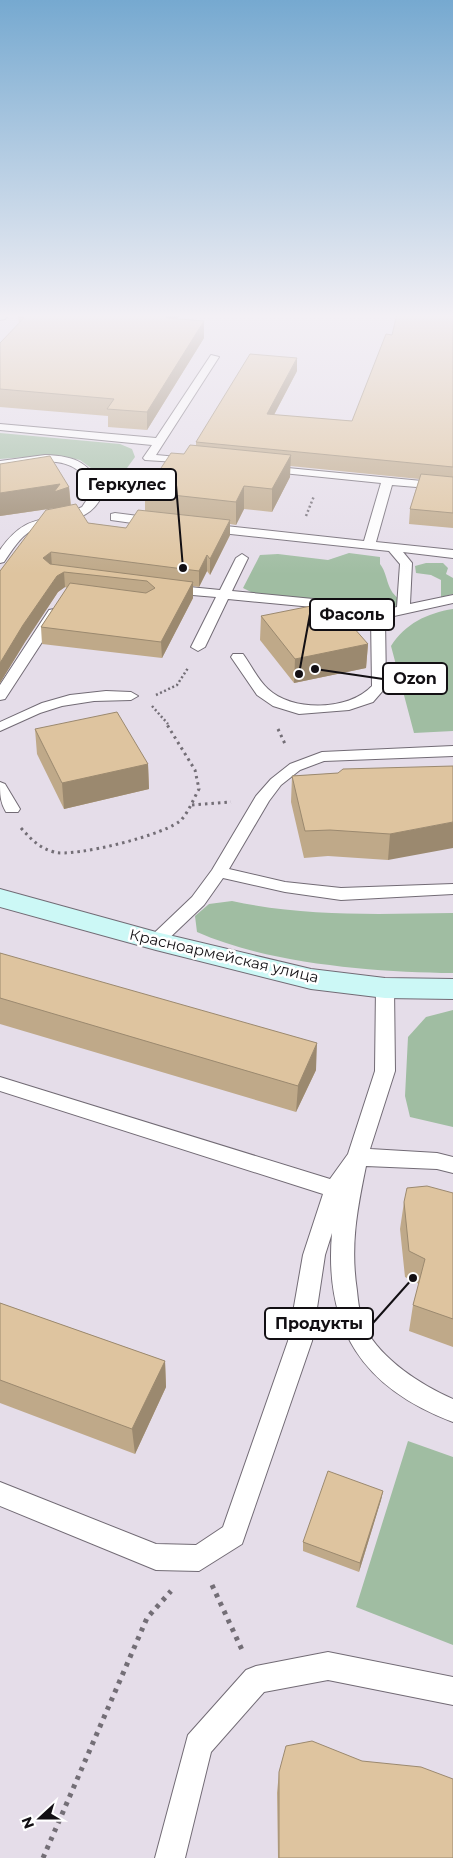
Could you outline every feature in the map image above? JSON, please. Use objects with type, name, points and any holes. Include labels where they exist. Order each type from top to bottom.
[{"type":"street","name":"Красноармейская улица","points":[[0,898],[156,942],[311,979],[385,988],[453,989]]},
{"type":"lane","points":[[186,401],[147,462],[198,462]]},
{"type":"lane","points":[[0,427],[159,442]]},
{"type":"lane","points":[[0,464],[27,460],[64,459],[86,471],[98,492],[91,507],[74,515],[49,519],[31,525],[20,533],[0,558]]},
{"type":"lane","points":[[255,468],[453,486]]},
{"type":"lane","points":[[369,545],[388,480]]},
{"type":"lane","points":[[115,517],[171,524]]},
{"type":"lane","points":[[198,526],[453,554]]},
{"type":"lane","points":[[0,532],[20,533]]},
{"type":"lane","points":[[392,547],[406,563],[403,611]]},
{"type":"lane","points":[[198,647],[242,558]]},
{"type":"lane","points":[[159,588],[334,605],[378,615],[453,599]]},
{"type":"lane","points":[[0,696],[61,601]]},
{"type":"lane","points":[[238,657],[262,692],[278,703],[299,710],[344,707],[368,699],[379,687],[378,615]]},
{"type":"lane","points":[[0,671],[14,673]]},
{"type":"lane","points":[[0,727],[34,710],[70,699],[102,694],[131,696]]},
{"type":"lane","points":[[156,942],[198,901],[219,872],[262,799],[276,782],[295,767],[322,758],[453,751]]},
{"type":"lane","points":[[0,788],[12,809]]},
{"type":"lane","points":[[219,872],[285,888],[341,894],[453,889]]},
{"type":"lane","points":[[385,988],[384,1071],[357,1157],[343,1230],[344,1284],[356,1333],[386,1372],[437,1404],[453,1411]]},
{"type":"lane","points":[[0,1084],[335,1189]]},
{"type":"lane","points":[[357,1157],[437,1161],[453,1165]]},
{"type":"lane","points":[[0,1494],[156,1557],[199,1558],[233,1535],[300,1341],[314,1255],[335,1189],[357,1157]]},
{"type":"lane","points":[[170,1858],[198,1745],[256,1680],[328,1666],[453,1691]]},
{"type":"path","points":[[298,537],[322,474]]},
{"type":"path","points":[[131,696],[158,695],[176,685],[188,669],[198,647]]},
{"type":"path","points":[[12,809],[21,827],[35,844],[56,853],[88,851],[161,832],[182,820],[199,789],[195,770],[169,726],[155,708],[131,696]]},
{"type":"path","points":[[43,1858],[147,1618],[199,1558],[256,1680]]},
{"type":"green space","points":[[0,433],[120,444],[132,449],[135,457],[127,468],[114,474],[95,471],[80,460],[54,455],[0,459]]},
{"type":"green space","points":[[349,553],[380,557],[380,564],[389,586],[398,598],[397,606],[381,609],[336,601],[253,593],[243,588],[260,555],[278,554],[328,560]]},
{"type":"green space","points":[[426,563],[443,563],[448,568],[446,574],[453,578],[453,594],[441,597],[441,580],[431,575],[416,573],[415,566]]},
{"type":"green space","points":[[453,609],[453,731],[414,733],[391,646],[403,632],[418,621],[434,613]]},
{"type":"green space","points":[[232,901],[287,910],[314,912],[369,914],[453,913],[453,973],[390,971],[289,959],[225,943],[197,932],[195,916],[209,904]]},
{"type":"green space","points":[[453,1010],[453,1127],[410,1117],[405,1096],[408,1037],[426,1017]]},
{"type":"green space","points":[[408,1441],[453,1457],[453,1645],[356,1607]]},
{"type":"building","points":[[113,401],[154,401],[147,412],[107,409]]},
{"type":"building","points":[[221,401],[274,401],[267,414],[352,421],[360,401],[453,401],[453,467],[196,442]]},
{"type":"building","points":[[190,445],[291,455],[272,489],[244,486],[236,502],[145,492],[171,453],[184,454]]},
{"type":"building","points":[[50,456],[69,487],[54,492],[60,484],[0,493],[0,464]]},
{"type":"building","points":[[421,474],[453,477],[453,513],[410,509]]},
{"type":"building","points":[[76,504],[88,523],[126,528],[138,510],[230,520],[210,559],[207,555],[199,571],[51,552],[43,558],[50,564],[193,582],[161,642],[41,627],[70,583],[146,593],[155,588],[147,581],[64,572],[57,576],[23,625],[0,663],[0,571],[46,510]]},
{"type":"building","points":[[331,602],[368,644],[295,659],[261,616]]},
{"type":"building","points":[[117,712],[148,764],[62,783],[35,729]]},
{"type":"building","points":[[453,766],[453,822],[390,834],[330,830],[305,831],[292,776],[338,773],[343,769]]},
{"type":"building","points":[[0,953],[317,1043],[298,1086],[0,998]]},
{"type":"building","points":[[427,1186],[453,1193],[453,1319],[413,1305],[425,1259],[409,1251],[404,1202],[407,1188]]},
{"type":"building","points":[[0,1303],[165,1361],[132,1429],[0,1380]]},
{"type":"building","points":[[328,1471],[383,1491],[360,1563],[303,1542]]},
{"type":"building","points":[[312,1741],[362,1761],[421,1767],[453,1779],[453,1858],[279,1858],[279,1772],[286,1746]]},
{"type":"place","name":"Геркулес","points":[[183,568]]},
{"type":"place","name":"Ozon","points":[[315,669]]},
{"type":"place","name":"Фасоль","points":[[299,674]]},
{"type":"place","name":"Продукты","points":[[413,1278]]}]
